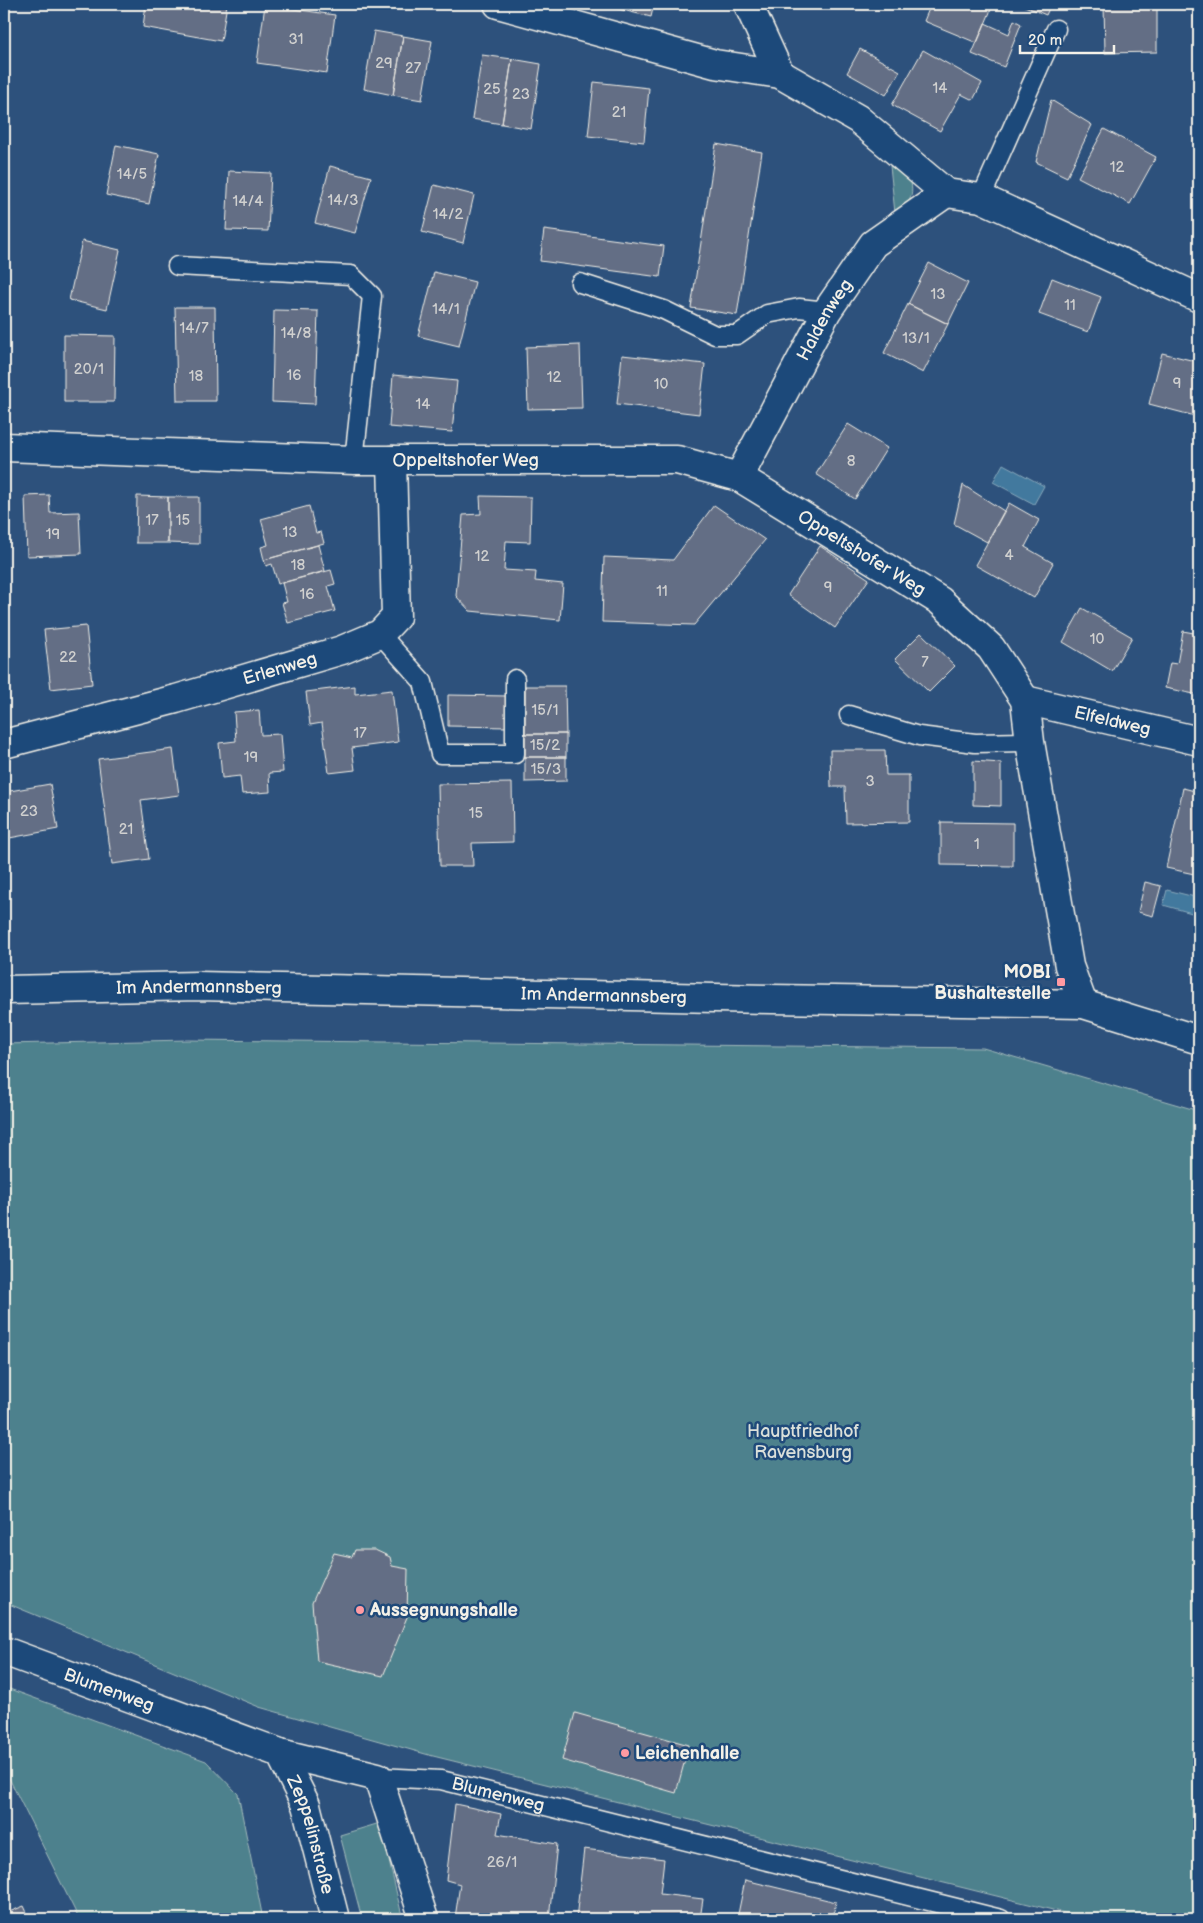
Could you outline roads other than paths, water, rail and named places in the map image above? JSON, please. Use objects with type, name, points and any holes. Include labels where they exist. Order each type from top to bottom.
[{"type":"street","points":[[498,4],[716,64],[780,74],[858,119],[946,193],[980,198],[1199,298]]},
{"type":"street","points":[[748,4],[780,74]]},
{"type":"street","name":"Haldenweg","points":[[739,477],[828,311],[873,244],[946,193]]},
{"type":"street","name":"Oppeltshofer Weg","points":[[4,447],[354,460],[677,460],[739,477],[940,602],[991,648],[1025,700],[1030,742],[1069,966],[1083,1004]]},
{"type":"street","name":"Erlenweg","points":[[4,744],[176,699],[342,650],[380,634],[396,617],[392,460]]},
{"type":"street","name":"Elfeldweg","points":[[1025,700],[1199,741]]},
{"type":"street","name":"Im Andermannsberg","points":[[4,990],[199,986],[705,998],[1083,1004],[1199,1040]]},
{"type":"street","name":"Blumenweg","points":[[4,1652],[280,1753],[378,1777]]},
{"type":"street","name":"Zeppelinstraße","points":[[280,1753],[306,1805],[335,1919]]},
{"type":"street","points":[[378,1777],[424,1919]]},
{"type":"lane","points":[[980,198],[1056,29]]},
{"type":"lane","points":[[178,266],[351,275],[372,296],[354,460]]},
{"type":"lane","points":[[580,283],[664,310],[715,335],[737,335],[767,314],[799,308],[828,311]]},
{"type":"lane","points":[[380,634],[424,682],[440,754],[515,754],[514,678]]},
{"type":"lane","points":[[849,715],[920,736],[975,743],[1030,742]]},
{"type":"lane","name":"Blumenweg","points":[[378,1777],[441,1780],[1001,1919]]},
{"type":"water","points":[[1003,464],[1044,486],[1034,504],[993,482]]},
{"type":"water","points":[[1167,890],[1199,898],[1199,915],[1163,905]]},
{"type":"place","name":"MOBI Bushaltestelle","points":[[1061,982]]},
{"type":"place","name":"Aussegnungshalle","points":[[360,1610]]},
{"type":"place","name":"Leichenhalle","points":[[625,1753]]},
{"type":"park label","name":"Hauptfriedhof Ravensburg","points":[[803,1441]]}]
